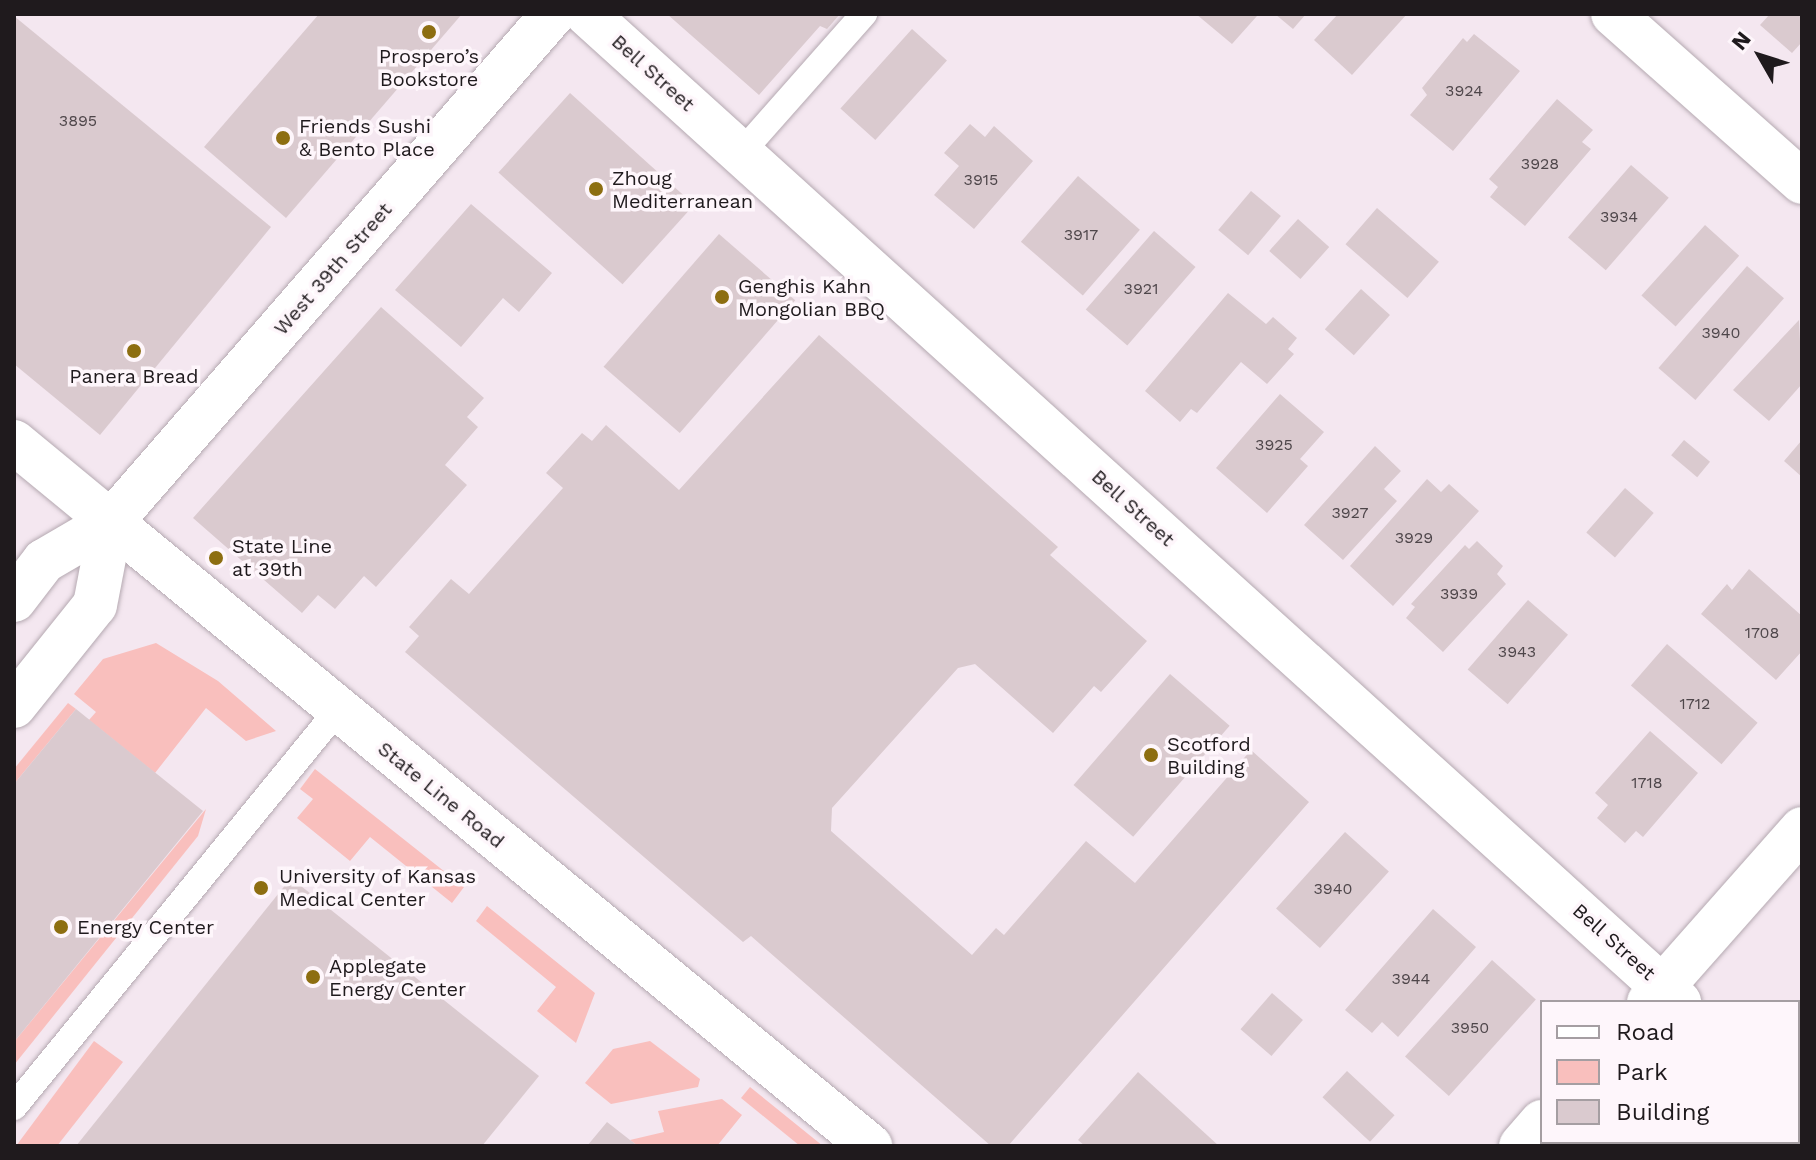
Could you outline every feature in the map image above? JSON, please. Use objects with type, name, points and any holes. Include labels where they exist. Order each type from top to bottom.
[{"type":"street","name":"West 39th Street","points":[[111,522],[553,14]]},
{"type":"street","name":"Bell Street","points":[[587,14],[1664,997]]},
{"type":"street","points":[[1613,14],[1802,182]]},
{"type":"street","name":"State Line Road","points":[[14,442],[337,711],[870,1146]]},
{"type":"street","points":[[14,600],[44,561],[111,522]]},
{"type":"street","points":[[14,706],[95,605],[111,522]]},
{"type":"street","points":[[1664,997],[1802,829]]},
{"type":"street","points":[[1521,1146],[1540,1124]]},
{"type":"lane","points":[[741,153],[864,14]]},
{"type":"lane","points":[[14,1107],[337,711]]},
{"type":"green space","points":[[156,643],[218,681],[276,731],[246,741],[206,708],[155,773],[89,720],[96,712],[74,694],[103,659]]},
{"type":"green space","points":[[68,703],[76,709],[14,784],[14,769]]},
{"type":"green space","points":[[315,769],[464,887],[452,903],[370,837],[350,861],[297,818],[313,799],[300,789]]},
{"type":"green space","points":[[206,809],[198,836],[14,1065],[14,1042]]},
{"type":"green space","points":[[487,906],[595,993],[576,1043],[537,1011],[556,987],[476,921]]},
{"type":"green space","points":[[94,1041],[123,1062],[57,1146],[16,1146]]},
{"type":"green space","points":[[650,1041],[700,1079],[698,1087],[611,1104],[585,1083],[613,1049]]},
{"type":"green space","points":[[750,1087],[823,1146],[800,1146],[741,1098]]},
{"type":"green space","points":[[722,1099],[742,1115],[717,1146],[638,1146],[630,1140],[664,1132],[658,1111]]},
{"type":"building","points":[[319,14],[462,14],[286,218],[204,147]]},
{"type":"building","points":[[667,14],[840,14],[827,29],[820,26],[759,95]]},
{"type":"building","points":[[1196,14],[1255,14],[1257,16],[1232,44]]},
{"type":"building","points":[[1275,14],[1306,14],[1293,29]]},
{"type":"building","points":[[1338,14],[1407,14],[1352,75],[1314,40]]},
{"type":"building","points":[[1770,14],[1802,14],[1802,42],[1792,53],[1760,25]]},
{"type":"building","points":[[14,16],[271,227],[100,435],[14,364]]},
{"type":"building","points":[[912,29],[947,60],[875,140],[840,109]]},
{"type":"building","points":[[1474,34],[1520,71],[1453,151],[1410,115],[1427,95],[1422,88],[1463,38],[1467,42]]},
{"type":"building","name":"Zhoug Mediterranean","points":[[570,93],[694,205],[623,284],[498,173]]},
{"type":"building","points":[[1557,99],[1593,130],[1582,142],[1591,149],[1525,226],[1490,197],[1498,187],[1489,179]]},
{"type":"building","points":[[970,124],[985,137],[994,126],[1033,161],[974,229],[934,195],[959,166],[944,153]]},
{"type":"building","points":[[1631,165],[1669,198],[1606,270],[1568,237]]},
{"type":"building","points":[[1078,176],[1140,230],[1083,295],[1021,242]]},
{"type":"building","points":[[1251,191],[1281,216],[1248,255],[1218,230]]},
{"type":"building","points":[[471,204],[552,273],[519,312],[503,298],[461,347],[395,290]]},
{"type":"building","points":[[1377,208],[1439,262],[1407,298],[1346,244]]},
{"type":"building","points":[[1298,219],[1329,247],[1300,279],[1269,251]]},
{"type":"building","points":[[1705,225],[1739,256],[1676,326],[1641,296]]},
{"type":"building","points":[[1154,231],[1196,267],[1127,346],[1086,309]]},
{"type":"building","points":[[719,234],[795,300],[680,433],[604,367]]},
{"type":"building","points":[[1747,266],[1784,298],[1695,400],[1658,368]]},
{"type":"building","points":[[1361,289],[1390,315],[1354,355],[1325,329]]},
{"type":"building","points":[[1228,293],[1266,324],[1273,317],[1297,338],[1288,349],[1294,354],[1267,384],[1241,362],[1197,413],[1191,409],[1180,422],[1145,391]]},
{"type":"building","points":[[381,307],[484,398],[467,417],[478,427],[445,465],[467,485],[376,587],[364,576],[335,609],[318,595],[302,613],[193,518]]},
{"type":"building","points":[[1799,320],[1802,384],[1769,421],[1733,390]]},
{"type":"building","points":[[819,335],[1058,547],[1050,555],[1147,641],[1101,692],[1094,686],[1053,733],[975,664],[958,668],[832,808],[831,831],[972,955],[996,928],[1004,935],[1086,841],[1135,883],[1251,750],[1309,802],[1008,1146],[991,1146],[751,936],[743,942],[405,652],[419,636],[409,627],[451,579],[469,594],[563,488],[546,473],[582,433],[592,441],[606,425],[679,490]]},
{"type":"building","points":[[1280,394],[1324,432],[1300,459],[1308,466],[1267,513],[1216,468]]},
{"type":"building","points":[[1684,440],[1710,462],[1697,477],[1671,455]]},
{"type":"building","points":[[1802,440],[1802,477],[1784,461]]},
{"type":"building","points":[[1375,446],[1401,471],[1384,489],[1397,501],[1343,560],[1304,525]]},
{"type":"building","points":[[1427,479],[1441,492],[1449,484],[1479,511],[1393,606],[1350,566]]},
{"type":"building","points":[[1625,488],[1654,513],[1615,557],[1586,533]]},
{"type":"building","points":[[1477,541],[1503,566],[1497,574],[1506,584],[1443,652],[1406,618],[1415,607],[1411,604],[1465,545],[1469,549]]},
{"type":"building","points":[[1749,569],[1802,616],[1802,651],[1776,680],[1701,614],[1727,584],[1732,590]]},
{"type":"building","points":[[1528,600],[1568,635],[1508,704],[1468,669]]},
{"type":"building","points":[[1667,644],[1758,723],[1721,764],[1631,686]]},
{"type":"building","name":"Scotford Building","points":[[1170,674],[1230,726],[1133,837],[1074,785]]},
{"type":"building","name":"Energy Center","points":[[76,709],[203,811],[14,1042],[14,784]]},
{"type":"building","points":[[1650,731],[1698,773],[1643,837],[1636,831],[1625,843],[1597,818],[1608,805],[1595,793]]},
{"type":"building","points":[[1345,832],[1389,871],[1320,948],[1276,909]]},
{"type":"building","name":"Applegate Energy Center","points":[[291,878],[539,1076],[482,1146],[76,1146]]},
{"type":"building","points":[[1433,909],[1476,947],[1398,1037],[1382,1022],[1372,1033],[1345,1010]]},
{"type":"building","points":[[1492,960],[1536,999],[1449,1096],[1405,1057]]},
{"type":"building","points":[[1272,993],[1303,1020],[1271,1056],[1241,1029]]},
{"type":"building","points":[[1347,1071],[1395,1115],[1370,1142],[1322,1097]]},
{"type":"building","points":[[1138,1072],[1219,1146],[1085,1146],[1078,1140]]},
{"type":"building","points":[[607,1122],[630,1140],[638,1146],[587,1146]]},
{"type":"building","points":[[1706,1144],[1708,1146],[1655,1146]]},
{"type":"place","name":"Prospero’s Bookstore","points":[[429,32]]},
{"type":"place","name":"Friends Sushi & Bento Place","points":[[283,138]]},
{"type":"place","name":"Zhoug Mediterranean","points":[[596,189]]},
{"type":"place","name":"Genghis Kahn Mongolian BBQ","points":[[722,297]]},
{"type":"place","name":"Panera Bread","points":[[134,351]]},
{"type":"place","name":"State Line at 39th","points":[[216,558]]},
{"type":"place","name":"Scotford Building","points":[[1151,755]]},
{"type":"place","name":"University of Kansas Medical Center","points":[[261,888]]},
{"type":"place","name":"Energy Center","points":[[61,927]]},
{"type":"place","name":"Applegate Energy Center","points":[[313,977]]}]
